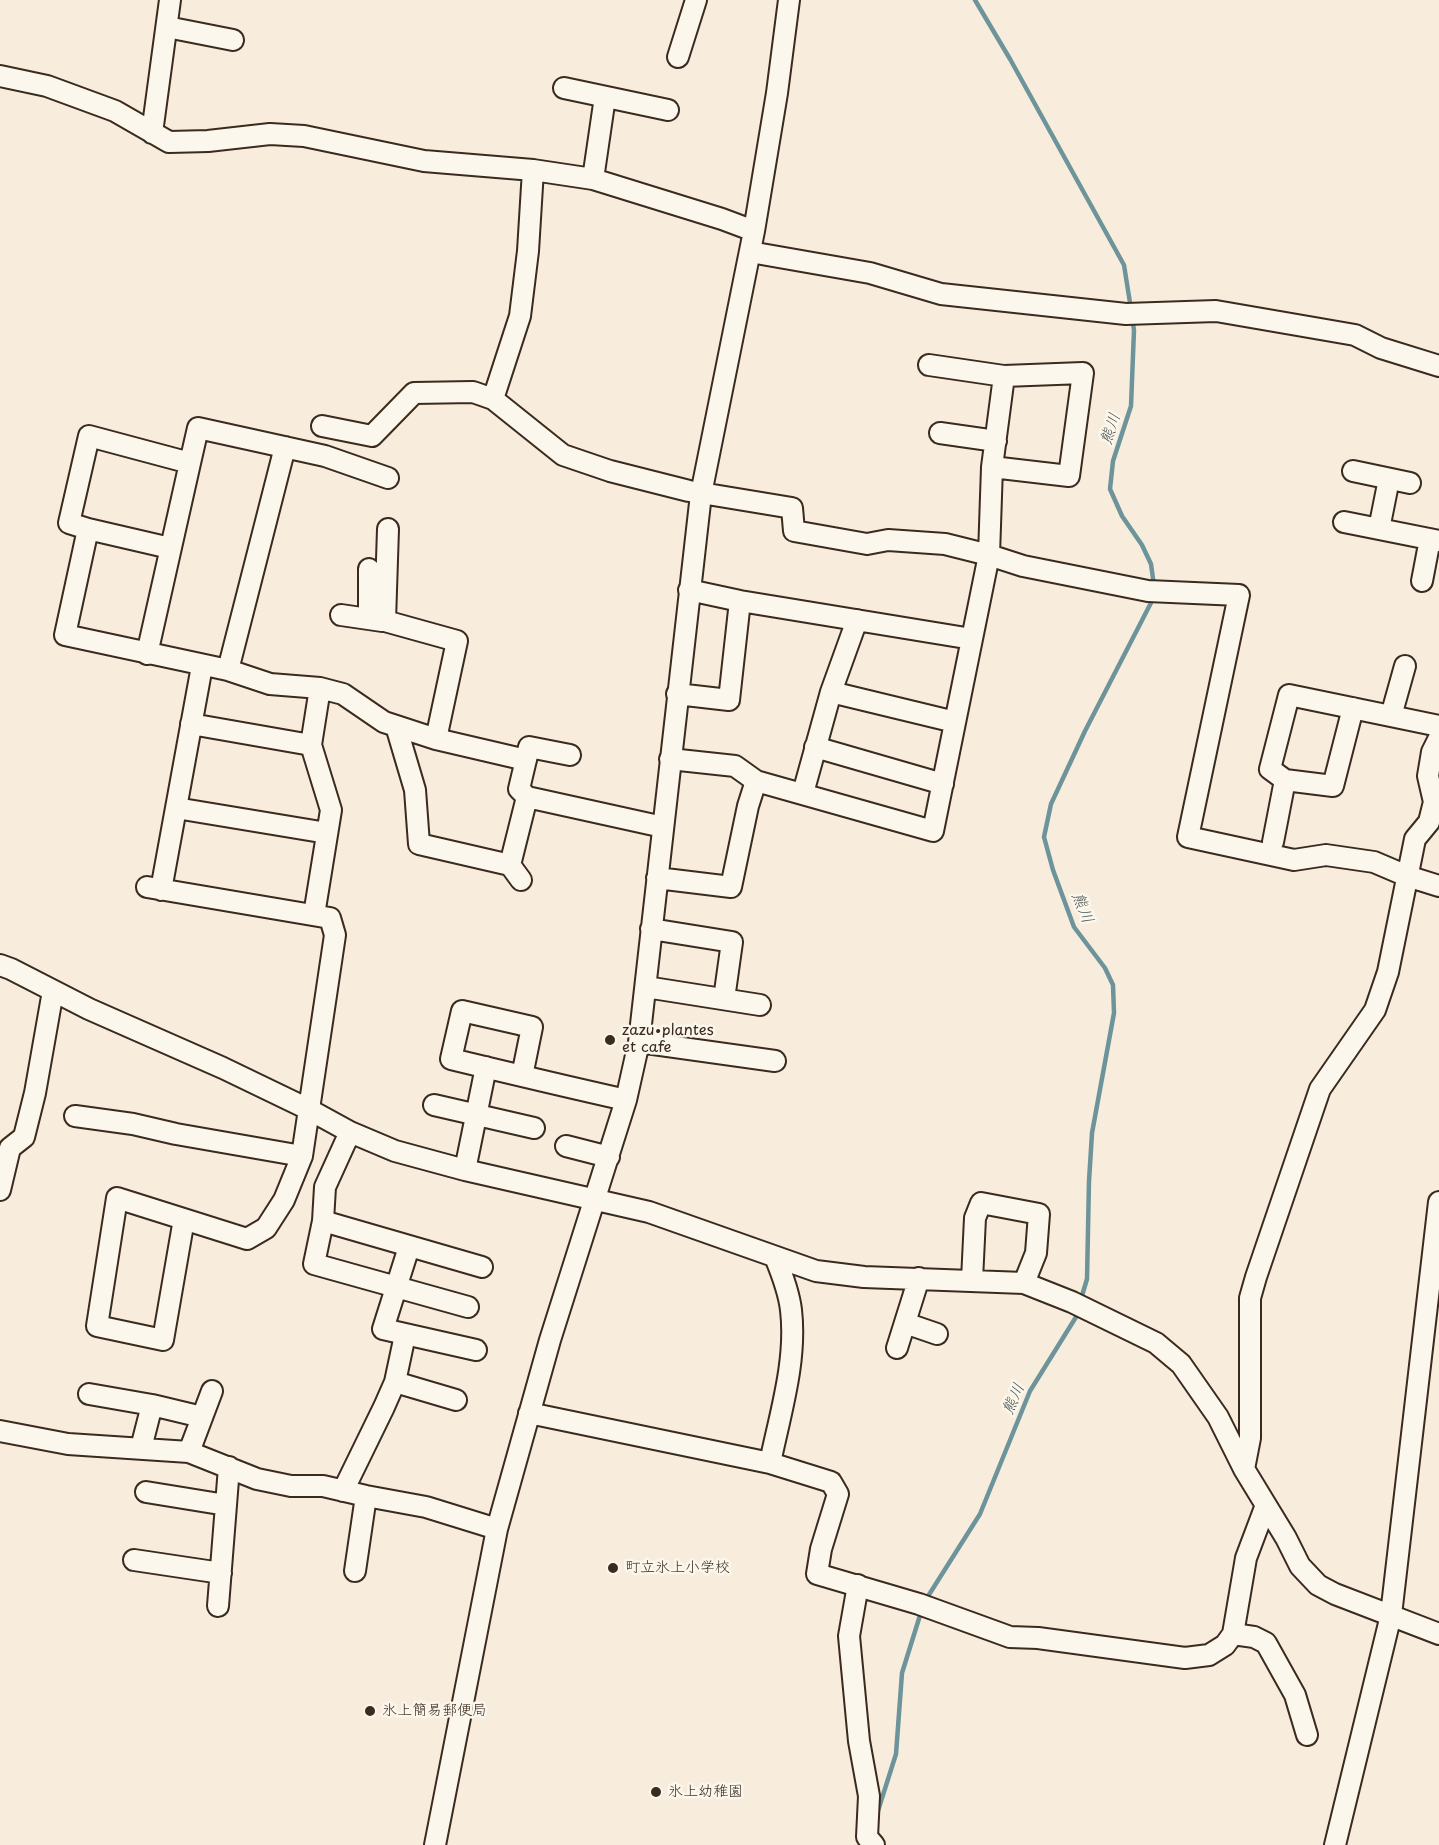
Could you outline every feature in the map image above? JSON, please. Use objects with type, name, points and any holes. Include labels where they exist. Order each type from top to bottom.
[{"type":"street","points":[[152,133],[170,0]]},
{"type":"street","points":[[678,57],[696,0]]},
{"type":"street","points":[[435,1845],[497,1529],[550,1340],[626,1100],[639,1042],[677,694],[702,494],[754,231],[777,93],[789,0]]},
{"type":"street","points":[[166,27],[233,40]]},
{"type":"street","points":[[0,76],[47,86],[115,111],[169,142],[208,141],[270,134],[304,136],[424,161],[533,170],[593,179],[754,231]]},
{"type":"street","points":[[564,88],[668,110]]},
{"type":"street","points":[[593,179],[605,97]]},
{"type":"street","points":[[493,399],[520,316],[528,251],[533,170]]},
{"type":"street","points":[[750,252],[870,273],[941,294],[1132,314],[1216,311],[1354,335],[1381,348],[1439,366]]},
{"type":"street","points":[[929,365],[1004,376],[1083,373],[1069,476],[992,467]]},
{"type":"street","points":[[670,759],[735,766],[756,781],[933,831],[989,555],[992,467],[1004,376]]},
{"type":"street","points":[[322,426],[372,436],[414,393],[473,392],[493,399],[563,455],[610,471],[702,494],[792,508],[794,531],[867,544],[888,540],[945,544],[1023,566],[1154,592],[1239,595],[1188,837],[1294,860],[1326,855],[1374,862],[1439,886]]},
{"type":"street","points":[[147,654],[198,428],[325,456],[388,478]]},
{"type":"street","points":[[940,433],[996,441]]},
{"type":"street","points":[[170,548],[69,523],[89,436],[190,463]]},
{"type":"street","points":[[228,670],[285,447]]},
{"type":"street","points":[[1353,471],[1410,483]]},
{"type":"street","points":[[1379,529],[1389,479]]},
{"type":"street","points":[[1344,522],[1434,540],[1422,581]]},
{"type":"street","points":[[88,528],[65,635],[228,670],[270,684],[320,688],[342,694],[384,722],[436,739],[526,760]]},
{"type":"street","points":[[377,620],[388,529]]},
{"type":"street","points":[[369,569],[377,620]]},
{"type":"street","points":[[689,590],[740,601],[972,639]]},
{"type":"street","points":[[677,694],[729,700],[740,601]]},
{"type":"street","points":[[341,615],[377,620],[457,641],[436,739]]},
{"type":"street","points":[[803,794],[831,692],[857,620]]},
{"type":"street","points":[[184,1219],[163,1340],[97,1326],[117,1198],[184,1219],[247,1239],[266,1228],[284,1200],[302,1156],[335,935],[330,918],[154,889],[176,808],[202,666]]},
{"type":"street","points":[[1391,716],[1405,666]]},
{"type":"street","points":[[314,915],[331,810],[311,745],[320,688]]},
{"type":"street","points":[[831,692],[955,722]]},
{"type":"street","points":[[1353,708],[1333,786],[1285,780],[1270,769],[1289,695],[1353,708],[1439,726]]},
{"type":"street","points":[[191,724],[311,745]]},
{"type":"street","points":[[396,726],[415,790],[419,844],[515,872],[527,797]]},
{"type":"street","points":[[1244,1469],[1250,1438],[1250,1298],[1320,1089],[1375,1010],[1388,972],[1415,839],[1430,822],[1434,802],[1428,776],[1432,752],[1439,738]]},
{"type":"street","points":[[570,755],[529,747],[519,789],[527,797],[663,827]]},
{"type":"street","points":[[815,747],[943,784]]},
{"type":"street","points":[[1273,842],[1285,780]]},
{"type":"street","points":[[657,878],[731,887],[748,806],[756,781]]},
{"type":"street","points":[[176,808],[327,833]]},
{"type":"street","points":[[651,929],[732,942],[724,999]]},
{"type":"street","points":[[0,965],[89,1009],[223,1068],[309,1109],[350,1132],[394,1151],[465,1170],[649,1212],[816,1271],[864,1277],[1024,1282],[1079,1306],[1156,1342],[1181,1364],[1218,1417],[1244,1469],[1300,1566],[1318,1585],[1335,1594],[1439,1634]]},
{"type":"street","points":[[646,987],[760,1005]]},
{"type":"street","points":[[0,1190],[10,1148],[24,1137],[35,1094],[53,991]]},
{"type":"street","points":[[522,1076],[532,1027],[462,1011],[451,1059],[522,1076],[626,1100]]},
{"type":"street","points":[[639,1042],[775,1061]]},
{"type":"street","points":[[465,1170],[486,1067]]},
{"type":"street","points":[[434,1105],[534,1128]]},
{"type":"street","points":[[75,1116],[133,1124],[176,1134],[302,1156]]},
{"type":"street","points":[[350,1132],[325,1187],[323,1221],[315,1264],[468,1307]]},
{"type":"street","points":[[566,1146],[609,1157]]},
{"type":"street","points":[[1335,1845],[1391,1615],[1439,1202]]},
{"type":"street","points":[[972,1280],[975,1218],[981,1203],[1039,1214],[1036,1252],[1024,1282]]},
{"type":"street","points":[[323,1221],[482,1267]]},
{"type":"street","points":[[409,1247],[382,1329],[476,1350]]},
{"type":"street","points":[[770,1463],[790,1366],[792,1337],[791,1310],[784,1277],[775,1257]]},
{"type":"street","points":[[897,1348],[919,1278]]},
{"type":"street","points":[[905,1323],[937,1334]]},
{"type":"street","points":[[342,1491],[394,1383],[405,1335]]},
{"type":"street","points":[[394,1383],[456,1400]]},
{"type":"street","points":[[189,1452],[212,1391]]},
{"type":"street","points":[[88,1394],[152,1405],[202,1417]]},
{"type":"street","points":[[141,1448],[152,1405]]},
{"type":"street","points":[[529,1413],[770,1463],[831,1482],[838,1494],[821,1549],[817,1574],[924,1606],[1010,1637],[1038,1638],[1185,1658],[1209,1655],[1225,1645],[1233,1634],[1246,1558],[1266,1505]]},
{"type":"street","points":[[0,1431],[68,1444],[189,1452],[257,1479],[291,1486],[323,1486],[426,1507],[497,1529]]},
{"type":"street","points":[[218,1606],[229,1467]]},
{"type":"street","points":[[146,1492],[226,1505]]},
{"type":"street","points":[[355,1571],[366,1496]]},
{"type":"street","points":[[134,1560],[221,1574]]},
{"type":"street","points":[[858,1585],[849,1636],[859,1741],[869,1796],[870,1841]]},
{"type":"street","points":[[1233,1634],[1254,1637],[1266,1643],[1295,1695],[1307,1735]]},
{"type":"waterway","name":"熊川","points":[[975,0],[1124,265],[1131,309]]},
{"type":"waterway","name":"熊川","points":[[1132,318],[1134,330],[1131,406],[1113,461],[1110,489],[1122,516],[1142,545],[1151,564],[1154,586]]},
{"type":"waterway","name":"熊川","points":[[1081,1299],[1087,1279],[1092,1133],[1114,1013],[1113,985],[1105,968],[1074,927],[1053,870],[1044,837],[1051,804],[1085,731],[1154,597]]},
{"type":"waterway","name":"熊川","points":[[925,1601],[980,1514],[1030,1391],[1076,1317],[1078,1310]]},
{"type":"waterway","name":"熊川","points":[[876,1817],[896,1754],[902,1673],[922,1609]]},
{"type":"place","name":"zazu•plantes et cafe","points":[[610,1040]]},
{"type":"place","name":"町立氷上小学校","points":[[613,1568]]},
{"type":"place","name":"氷上簡易郵便局","points":[[370,1711]]},
{"type":"place","name":"氷上幼稚園","points":[[656,1792]]}]
